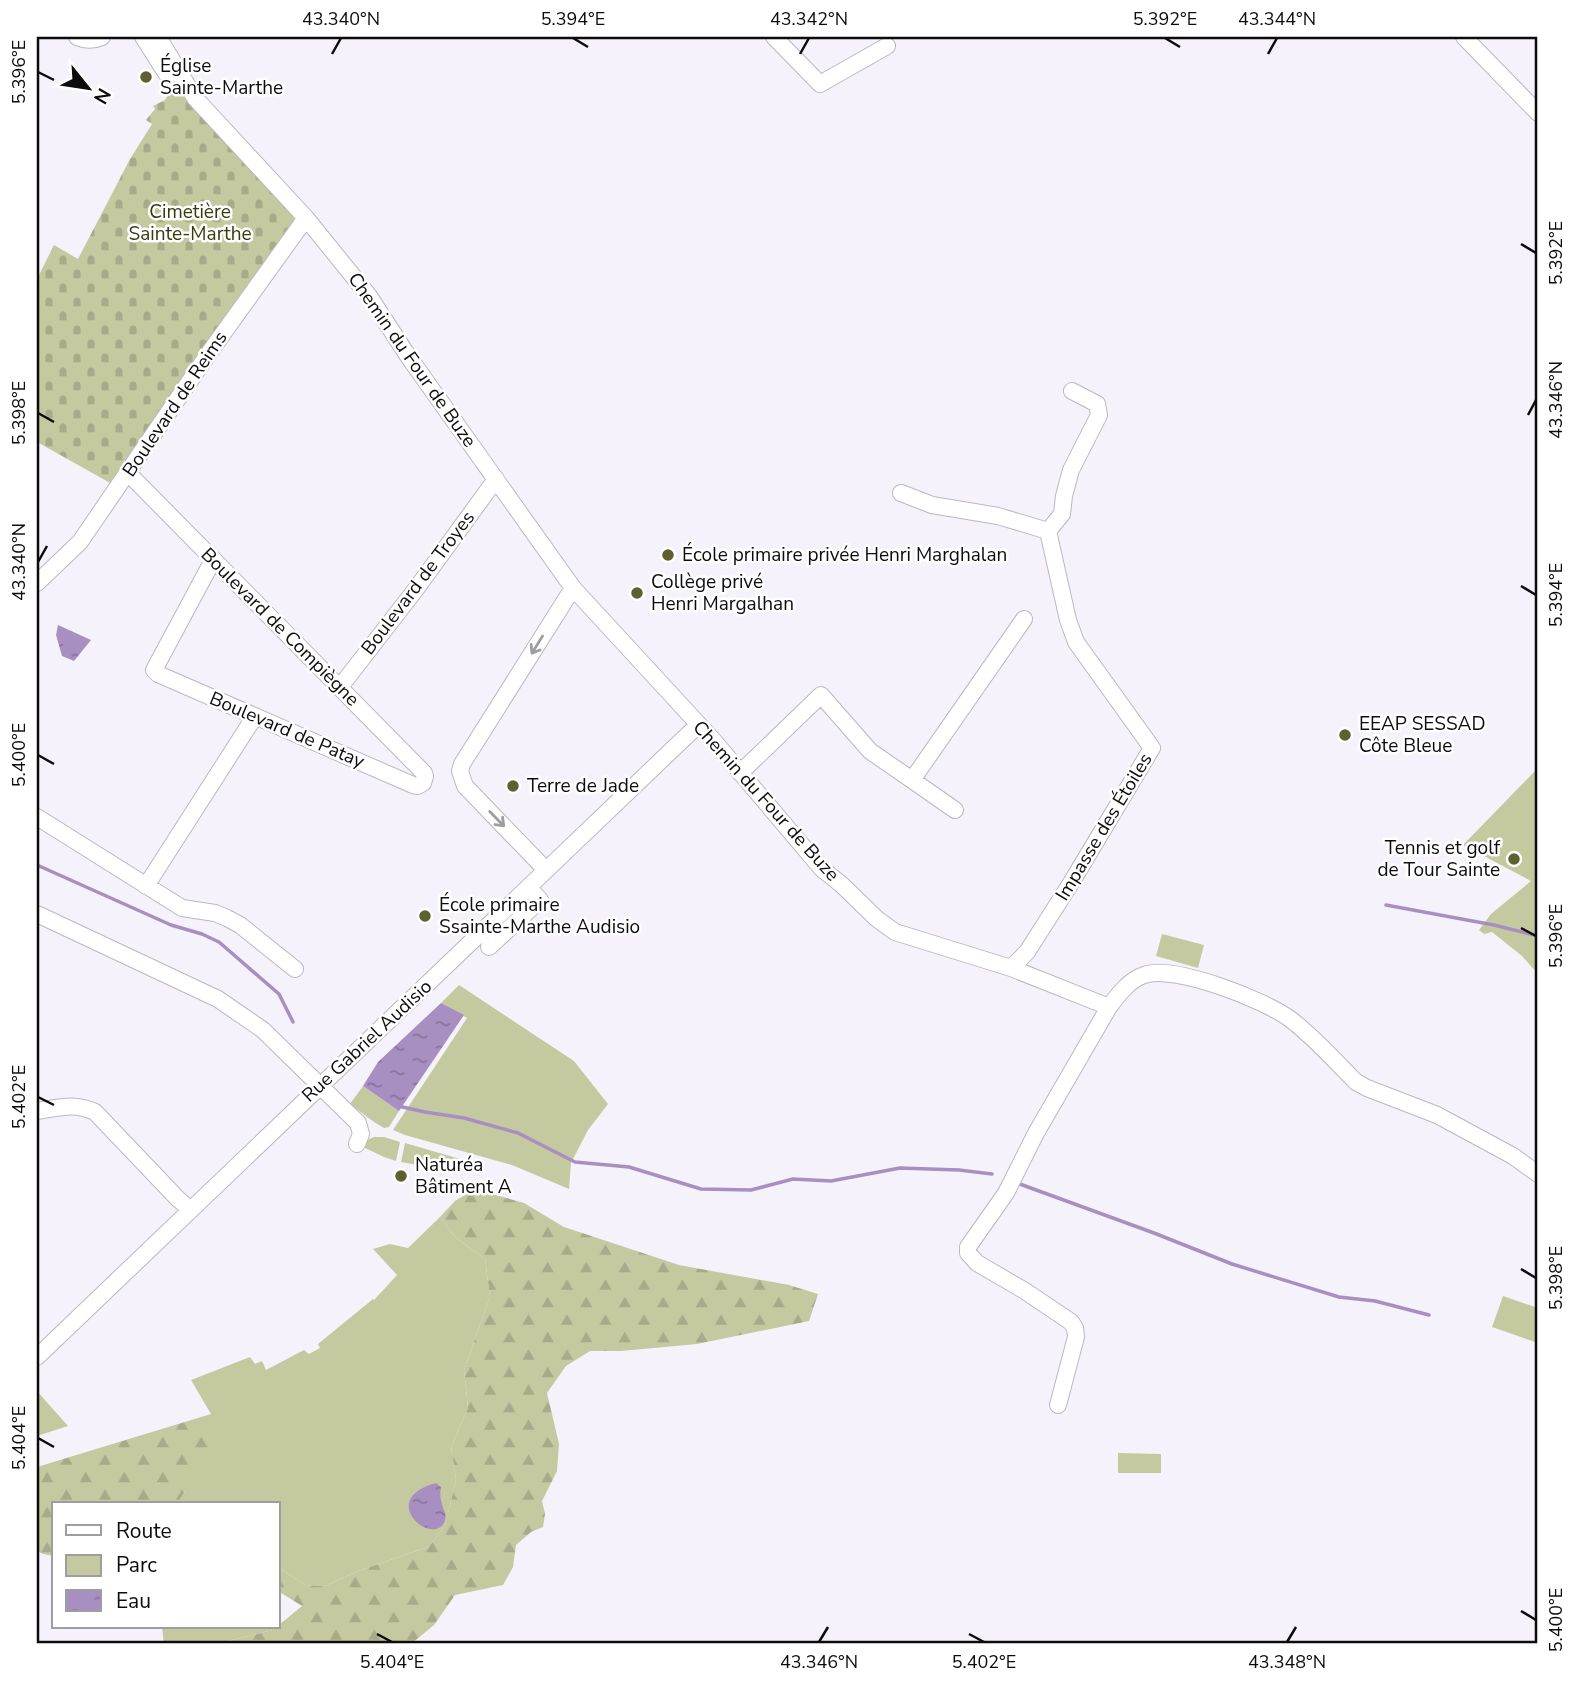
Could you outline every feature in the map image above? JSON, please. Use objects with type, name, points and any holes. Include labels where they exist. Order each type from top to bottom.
[{"type":"street","points":[[77,37],[93,41],[103,37]]},
{"type":"street","points":[[143,37],[166,72],[171,75],[178,71]]},
{"type":"street","name":"Chemin du Four de Buze","points":[[158,37],[195,98],[306,218],[369,296],[408,356],[573,588],[698,725],[822,869],[895,932],[1011,968],[1109,1007]]},
{"type":"street","points":[[774,37],[820,84],[887,46]]},
{"type":"street","points":[[1464,37],[1538,113]]},
{"type":"street","name":"Boulevard de Reims","points":[[37,583],[80,542],[202,363],[306,218]]},
{"type":"street","points":[[901,493],[932,505],[998,516],[1048,531],[1062,514],[1071,470],[1099,415],[1097,404],[1072,391]]},
{"type":"street","name":"Boulevard de Compiègne","points":[[128,473],[424,773],[422,783]]},
{"type":"street","name":"Boulevard de Troyes","points":[[340,687],[496,479]]},
{"type":"street","name":"Impasse des Étoiles","points":[[1011,968],[1027,952],[1057,906],[1152,748],[1076,642],[1068,620],[1048,531]]},
{"type":"street","name":"Boulevard de Patay","points":[[213,560],[154,670],[413,785],[422,783]]},
{"type":"street","points":[[546,870],[465,786],[460,771],[573,588]]},
{"type":"street","points":[[912,780],[1024,619]]},
{"type":"street","points":[[740,773],[821,695],[870,751],[955,810]]},
{"type":"street","points":[[146,886],[255,716]]},
{"type":"street","name":"Rue Gabriel Audisio","points":[[37,1357],[698,725]]},
{"type":"street","points":[[37,817],[182,908],[215,914],[240,925],[295,969]]},
{"type":"street","points":[[489,947],[540,900],[528,888]]},
{"type":"street","points":[[37,914],[218,999],[263,1030],[358,1123],[361,1134],[357,1144]]},
{"type":"street","points":[[1058,1405],[1076,1337],[1075,1328],[1071,1322],[1025,1290],[977,1263],[968,1253],[968,1247],[1006,1193],[1035,1133],[1109,1007],[1136,978],[1159,972],[1222,986],[1256,1000],[1289,1018],[1356,1082],[1437,1115],[1513,1156],[1538,1174]]},
{"type":"street","points":[[37,1111],[74,1105],[95,1112],[191,1210]]},
{"type":"green space","name":"Cimetière Sainte-Marthe","points":[[177,78],[294,211],[294,220],[221,322],[112,484],[37,442],[37,279],[54,245],[78,259],[130,159],[152,124],[146,120],[155,109],[153,106],[165,100],[170,91],[166,84]]},
{"type":"green space","name":"Tennis et golf de Tour Sainte","points":[[1538,768],[1538,974],[1522,956],[1492,932],[1484,934],[1479,930],[1491,914],[1531,881],[1463,845]]},
{"type":"green space","points":[[1162,934],[1204,945],[1198,968],[1156,956]]},
{"type":"green space","points":[[459,985],[574,1061],[608,1104],[588,1130],[571,1163],[569,1189],[512,1165],[393,1130],[467,1018],[441,1003]]},
{"type":"green space","points":[[363,1086],[399,1111],[389,1127],[384,1128],[350,1104]]},
{"type":"green space","points":[[374,1137],[400,1142],[396,1161],[361,1146]]},
{"type":"green space","points":[[405,1143],[460,1159],[457,1172],[401,1162]]},
{"type":"green space","points":[[475,1189],[524,1203],[564,1227],[679,1265],[789,1285],[818,1294],[809,1321],[697,1344],[590,1351],[566,1366],[547,1393],[559,1444],[557,1471],[542,1501],[545,1514],[543,1527],[531,1532],[516,1545],[513,1567],[503,1585],[455,1595],[434,1625],[411,1644],[216,1644],[280,1628],[280,1624],[302,1606],[280,1592],[280,1568],[305,1585],[325,1586],[358,1571],[428,1547],[445,1526],[456,1480],[451,1447],[468,1408],[464,1370],[490,1297],[485,1259],[455,1237],[440,1217],[455,1201]]},
{"type":"green space","points":[[440,1217],[455,1237],[485,1259],[490,1297],[464,1370],[468,1408],[451,1447],[456,1480],[445,1526],[428,1547],[358,1571],[325,1586],[305,1585],[280,1568],[280,1502],[178,1502],[186,1490],[211,1414],[191,1380],[250,1357],[255,1364],[262,1361],[266,1370],[304,1350],[309,1354],[320,1348],[318,1344],[374,1300],[397,1275],[373,1249],[390,1244],[408,1248]]},
{"type":"green space","points":[[1503,1296],[1538,1308],[1538,1343],[1492,1327]]},
{"type":"green space","points":[[37,1391],[68,1426],[37,1436]]},
{"type":"green space","points":[[211,1414],[214,1457],[178,1502],[52,1502],[52,1556],[37,1551],[37,1467]]},
{"type":"green space","points":[[1118,1453],[1161,1454],[1161,1473],[1118,1473]]},
{"type":"green space","points":[[162,1628],[276,1628],[216,1644],[164,1644]]},
{"type":"water","points":[[58,625],[91,640],[74,661],[62,656],[56,635]]},
{"type":"water","points":[[441,1003],[464,1015],[399,1111],[363,1086],[378,1062]]},
{"type":"water","points":[[436,1483],[441,1487],[445,1520],[439,1528],[431,1529],[414,1519],[409,1510],[410,1500],[418,1491]]},
{"type":"waterway","points":[[37,865],[171,925],[219,942],[279,994],[293,1022]]},
{"type":"waterway","points":[[1386,905],[1538,936]]},
{"type":"waterway","points":[[398,1106],[464,1118],[518,1133],[575,1162],[629,1167],[701,1189],[751,1190],[793,1179],[831,1181],[900,1168],[992,1174]]},
{"type":"waterway","points":[[1017,1183],[1232,1264],[1339,1297],[1375,1301],[1429,1315]]},
{"type":"place","name":"Église Sainte-Marthe","points":[[146,77]]},
{"type":"place","name":"École primaire privée Henri Marghalan","points":[[668,555]]},
{"type":"place","name":"Collège privé Henri Margalhan","points":[[637,593]]},
{"type":"place","name":"EEAP SESSAD Côte Bleue","points":[[1345,735]]},
{"type":"place","name":"Terre de Jade","points":[[513,786]]},
{"type":"place","name":"Tennis et golf de Tour Sainte","points":[[1514,859]]},
{"type":"place","name":"École primaire Ssainte-Marthe Audisio","points":[[425,916]]},
{"type":"place","name":"Naturéa Bâtiment A","points":[[401,1176]]}]
